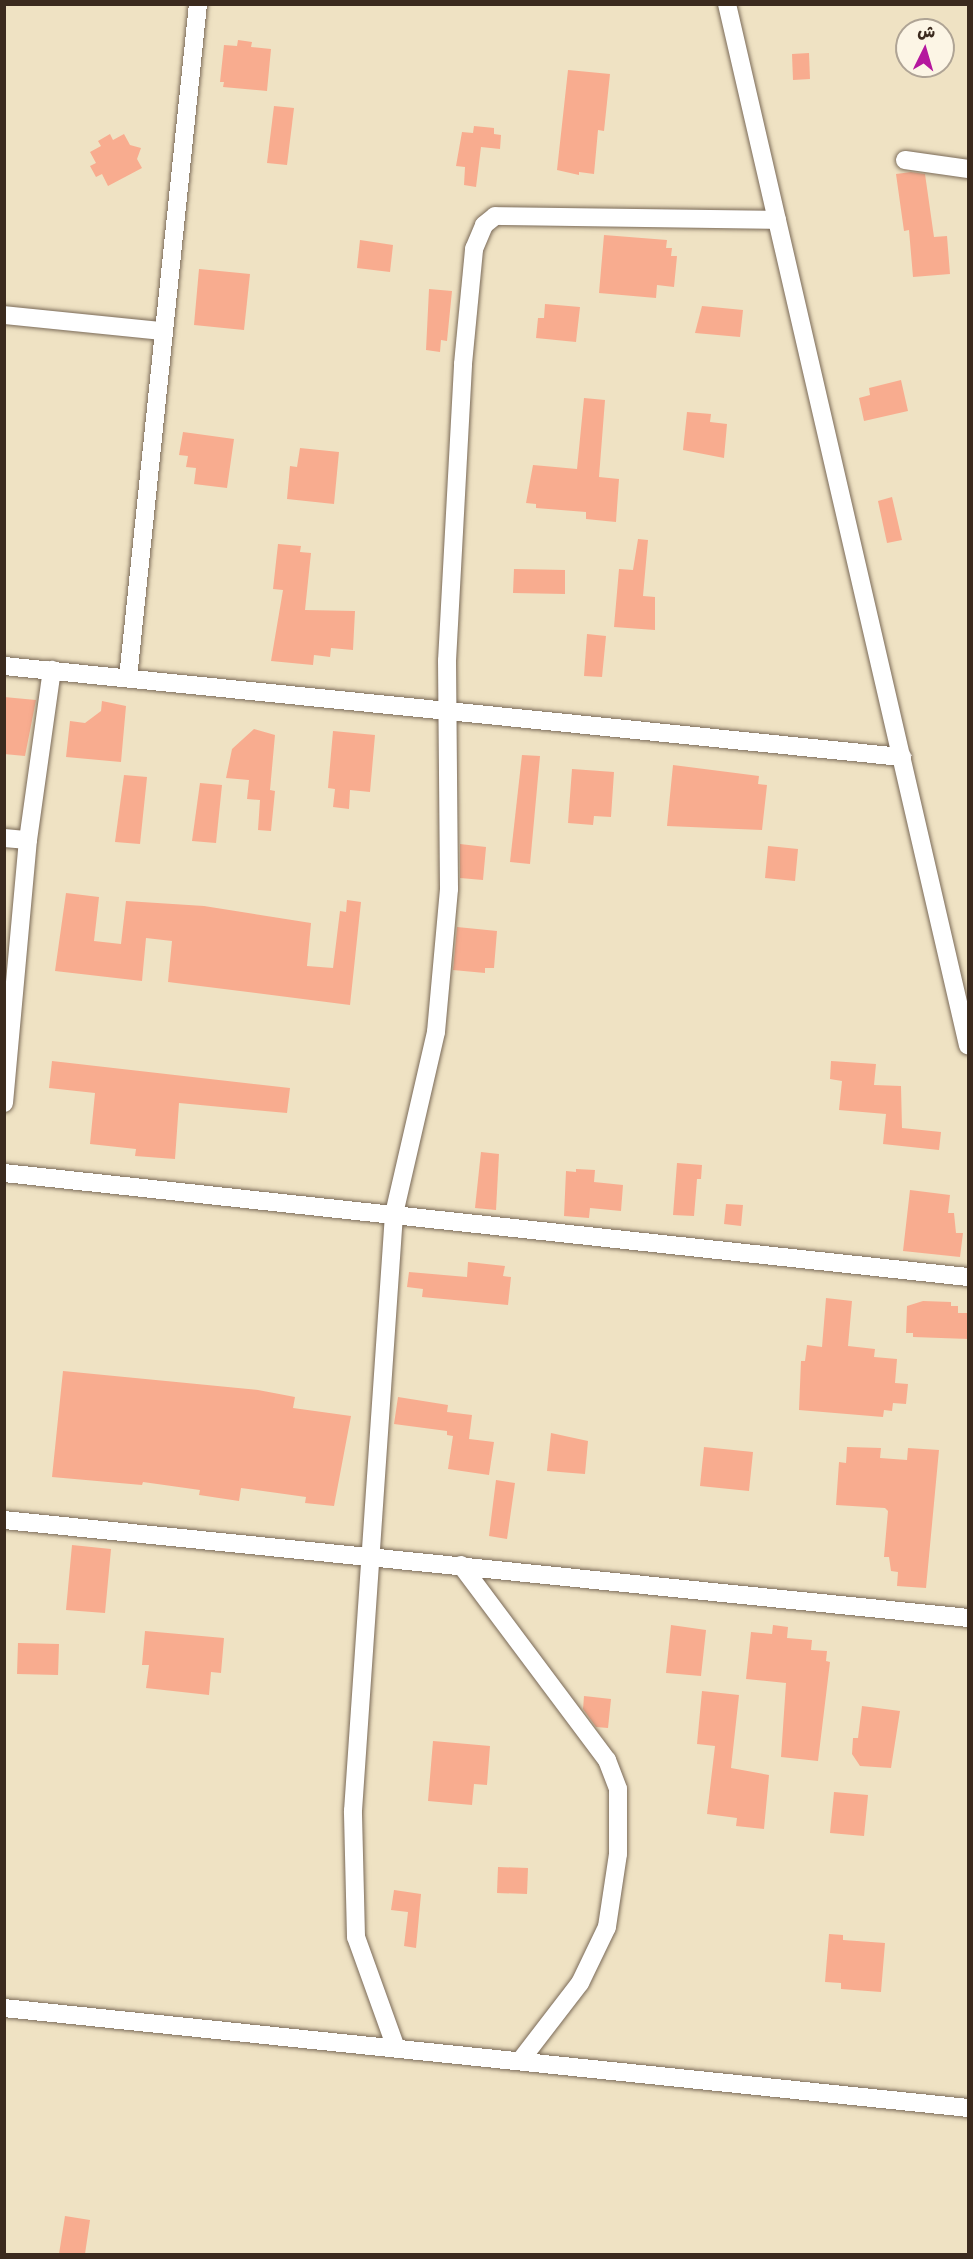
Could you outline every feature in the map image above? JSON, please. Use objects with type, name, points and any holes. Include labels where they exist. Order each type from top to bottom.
[{"type":"street","points":[[128,678],[161,331],[198,4]]},
{"type":"street","points":[[727,4],[969,1045]]},
{"type":"street","points":[[905,160],[969,169]]},
{"type":"street","points":[[396,2048],[356,1937],[353,1900],[353,1811],[394,1214],[436,1032],[449,889],[447,661],[468,284],[477,236],[484,225],[495,216],[777,220]]},
{"type":"street","points":[[4,315],[161,331]]},
{"type":"street","points":[[4,666],[902,757]]},
{"type":"street","points":[[4,1103],[28,840],[52,670]]},
{"type":"street","points":[[4,838],[28,840]]},
{"type":"street","points":[[4,1173],[969,1277]]},
{"type":"street","points":[[4,1520],[969,1618]]},
{"type":"street","points":[[461,1565],[607,1760],[618,1790],[618,1854],[607,1927],[580,1983],[520,2061]]},
{"type":"street","points":[[4,2008],[969,2108]]},
{"type":"building","points":[[238,40],[252,42],[251,47],[271,49],[267,91],[223,87],[224,82],[220,82],[224,45],[237,46]]},
{"type":"building","points":[[809,53],[810,79],[793,80],[792,54]]},
{"type":"building","points":[[568,70],[610,74],[604,131],[598,130],[594,174],[579,172],[579,175],[557,170]]},
{"type":"building","points":[[274,106],[294,108],[287,165],[267,163]]},
{"type":"building","points":[[474,126],[494,128],[494,134],[501,135],[500,149],[481,147],[476,187],[464,185],[465,167],[456,166],[462,132],[473,133]]},
{"type":"building","points":[[110,134],[113,140],[124,134],[130,145],[141,148],[137,159],[142,168],[108,186],[102,174],[96,177],[90,166],[96,163],[90,152],[101,146],[98,141]]},
{"type":"building","points":[[911,172],[925,174],[934,237],[947,236],[950,274],[913,277],[909,230],[904,231],[896,174]]},
{"type":"building","points":[[604,235],[667,240],[666,248],[672,248],[671,256],[677,256],[674,287],[657,285],[656,298],[599,293]]},
{"type":"building","points":[[360,240],[393,245],[390,272],[357,268]]},
{"type":"building","points":[[199,269],[250,274],[244,330],[194,325]]},
{"type":"building","points":[[429,289],[452,291],[447,341],[441,340],[440,352],[426,350]]},
{"type":"building","points":[[545,304],[580,307],[576,342],[536,338],[538,318],[544,318]]},
{"type":"building","points":[[702,306],[743,310],[740,337],[695,333]]},
{"type":"building","points":[[901,380],[908,411],[864,421],[859,398],[870,395],[869,388]]},
{"type":"building","points":[[584,398],[605,400],[599,477],[619,479],[616,522],[586,519],[586,512],[536,508],[536,504],[526,503],[533,465],[577,469]]},
{"type":"building","points":[[687,412],[711,414],[710,422],[727,424],[724,458],[683,450]]},
{"type":"building","points":[[183,432],[234,439],[227,488],[194,484],[196,468],[186,467],[188,456],[179,455]]},
{"type":"building","points":[[300,448],[339,452],[334,504],[287,499],[290,466],[297,467]]},
{"type":"building","points":[[892,497],[902,540],[887,543],[878,501]]},
{"type":"building","points":[[638,539],[648,540],[643,596],[655,597],[655,630],[614,627],[619,569],[633,570]]},
{"type":"building","points":[[278,544],[301,546],[300,552],[311,553],[305,610],[355,611],[353,650],[331,648],[330,657],[314,655],[313,665],[271,661],[283,590],[273,589]]},
{"type":"building","points":[[514,569],[565,570],[565,594],[513,593]]},
{"type":"building","points":[[587,634],[606,636],[602,677],[584,676]]},
{"type":"building","points":[[4,697],[36,700],[25,756],[4,754]]},
{"type":"building","points":[[102,701],[126,706],[121,762],[66,757],[70,721],[85,723],[101,711]]},
{"type":"building","points":[[254,729],[275,735],[270,790],[275,791],[271,831],[258,830],[260,800],[247,799],[249,780],[226,778],[232,749]]},
{"type":"building","points":[[333,731],[375,735],[370,792],[350,790],[349,809],[333,807],[335,789],[328,788]]},
{"type":"building","points":[[522,755],[540,756],[530,864],[510,862]]},
{"type":"building","points":[[673,765],[759,776],[758,784],[767,785],[762,830],[667,826]]},
{"type":"building","points":[[572,769],[614,772],[611,817],[594,816],[593,825],[568,823]]},
{"type":"building","points":[[124,775],[147,777],[140,844],[115,842]]},
{"type":"building","points":[[200,783],[222,785],[216,843],[192,841]]},
{"type":"building","points":[[460,844],[486,847],[483,880],[460,878]]},
{"type":"building","points":[[768,846],[798,849],[795,881],[765,878]]},
{"type":"building","points":[[66,893],[99,897],[94,941],[121,944],[126,901],[204,906],[311,923],[307,966],[333,968],[340,911],[346,912],[347,900],[361,902],[350,1005],[168,982],[172,941],[146,938],[142,981],[55,971]]},
{"type":"building","points":[[457,927],[497,931],[494,968],[485,968],[485,973],[453,970]]},
{"type":"building","points":[[52,1061],[290,1088],[287,1113],[179,1103],[175,1159],[135,1156],[136,1149],[90,1144],[95,1093],[49,1088]]},
{"type":"building","points":[[831,1061],[876,1064],[874,1085],[901,1086],[902,1128],[941,1132],[939,1150],[883,1144],[886,1114],[839,1110],[842,1081],[830,1079]]},
{"type":"building","points":[[481,1152],[499,1154],[496,1210],[475,1208]]},
{"type":"building","points":[[677,1163],[702,1165],[701,1179],[697,1179],[694,1216],[673,1215]]},
{"type":"building","points":[[576,1169],[595,1170],[594,1182],[623,1185],[621,1211],[590,1208],[589,1218],[564,1216],[566,1171],[576,1172]]},
{"type":"building","points":[[910,1190],[950,1195],[948,1213],[954,1213],[956,1233],[963,1233],[960,1257],[903,1251]]},
{"type":"building","points":[[726,1204],[743,1205],[741,1226],[724,1224]]},
{"type":"building","points":[[468,1262],[505,1266],[503,1276],[511,1277],[508,1305],[422,1297],[423,1289],[407,1287],[409,1272],[467,1277]]},
{"type":"building","points":[[826,1298],[852,1301],[848,1346],[875,1349],[874,1357],[897,1359],[895,1383],[908,1384],[906,1404],[893,1403],[892,1411],[884,1410],[883,1417],[799,1410],[801,1361],[805,1361],[807,1345],[822,1347]]},
{"type":"building","points":[[923,1301],[951,1302],[951,1306],[958,1306],[958,1313],[968,1313],[969,1339],[913,1337],[913,1333],[906,1333],[907,1306]]},
{"type":"building","points":[[63,1371],[258,1390],[295,1397],[293,1408],[351,1416],[334,1506],[305,1503],[306,1497],[241,1488],[239,1501],[199,1495],[200,1490],[143,1482],[142,1485],[52,1477]]},
{"type":"building","points":[[398,1397],[448,1405],[447,1412],[472,1415],[469,1439],[494,1442],[489,1475],[448,1469],[453,1436],[447,1435],[447,1431],[394,1424]]},
{"type":"building","points":[[551,1433],[588,1441],[585,1474],[547,1471]]},
{"type":"building","points":[[704,1447],[753,1452],[749,1491],[700,1486]]},
{"type":"building","points":[[847,1447],[881,1448],[880,1458],[907,1460],[908,1448],[939,1450],[926,1588],[897,1586],[898,1572],[891,1571],[889,1557],[884,1557],[888,1511],[885,1508],[836,1505],[839,1462],[846,1463]]},
{"type":"building","points":[[496,1480],[515,1483],[507,1539],[489,1536]]},
{"type":"building","points":[[72,1545],[111,1549],[105,1613],[66,1610]]},
{"type":"building","points":[[671,1625],[706,1630],[701,1676],[666,1673]]},
{"type":"building","points":[[773,1625],[788,1627],[787,1638],[812,1640],[811,1650],[827,1651],[826,1661],[830,1662],[818,1761],[781,1757],[786,1683],[746,1679],[751,1632],[772,1634]]},
{"type":"building","points":[[145,1631],[224,1638],[221,1673],[211,1672],[209,1695],[146,1688],[149,1665],[142,1665]]},
{"type":"building","points":[[18,1643],[59,1644],[58,1675],[17,1674]]},
{"type":"building","points":[[702,1691],[739,1695],[731,1768],[769,1775],[764,1829],[736,1826],[737,1818],[707,1814],[715,1746],[697,1744]]},
{"type":"building","points":[[584,1696],[611,1699],[608,1728],[596,1727],[583,1709]]},
{"type":"building","points":[[862,1706],[900,1711],[891,1768],[860,1766],[852,1754],[853,1738],[858,1738]]},
{"type":"building","points":[[433,1741],[490,1746],[487,1785],[474,1784],[472,1805],[428,1801]]},
{"type":"building","points":[[834,1792],[868,1795],[864,1836],[830,1833]]},
{"type":"building","points":[[498,1867],[528,1868],[527,1894],[497,1893]]},
{"type":"building","points":[[394,1890],[421,1894],[416,1948],[404,1946],[408,1912],[391,1910]]},
{"type":"building","points":[[829,1934],[843,1935],[843,1940],[885,1943],[881,1992],[841,1989],[841,1983],[825,1982]]},
{"type":"building","points":[[65,2216],[90,2220],[85,2254],[59,2254]]}]
